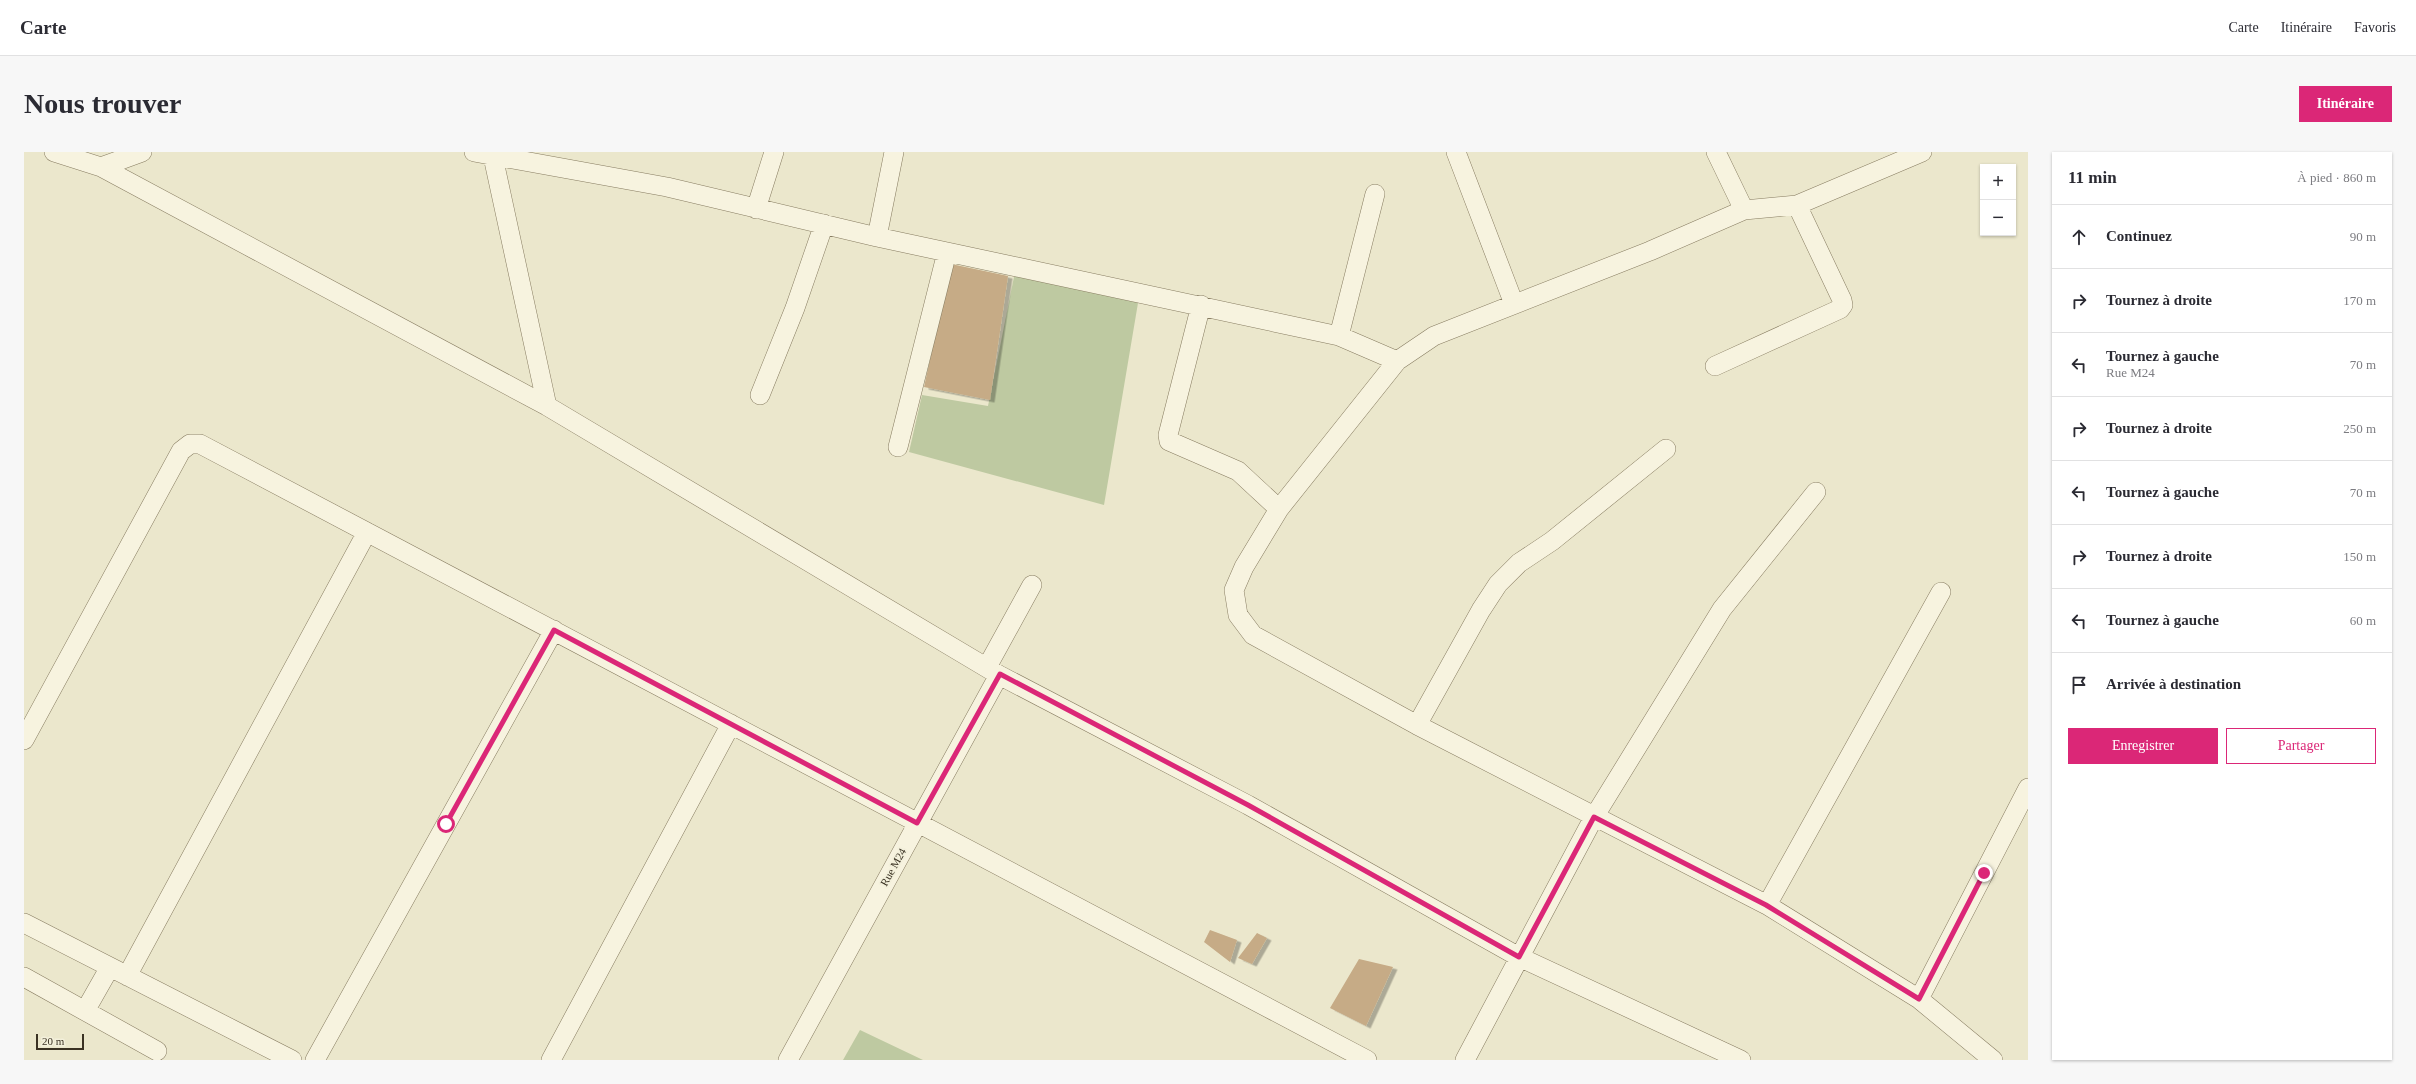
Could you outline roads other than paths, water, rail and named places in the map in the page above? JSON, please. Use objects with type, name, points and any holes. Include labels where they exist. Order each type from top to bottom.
[{"type":"street","points":[[54,152],[101,167],[547,406],[993,671],[1248,805],[1519,957],[1741,1060]]},
{"type":"street","points":[[101,167],[142,152]]},
{"type":"street","points":[[474,152],[492,154],[667,187],[877,237],[1339,336],[1397,361]]},
{"type":"street","points":[[756,209],[774,152]]},
{"type":"street","points":[[877,237],[894,152]]},
{"type":"street","points":[[1456,152],[1514,304]]},
{"type":"street","points":[[1716,152],[1744,210]]},
{"type":"street","points":[[1922,152],[1797,205],[1744,210],[1650,250],[1434,336],[1397,361],[1279,509],[1244,567],[1234,590],[1238,615],[1253,635],[1417,725],[1766,905],[1919,999],[1994,1060]]},
{"type":"street","points":[[492,154],[547,406]]},
{"type":"street","points":[[1339,336],[1375,194]]},
{"type":"street","points":[[1715,366],[1840,309],[1843,306],[1797,205]]},
{"type":"street","points":[[760,395],[795,308],[824,224]]},
{"type":"street","points":[[898,447],[947,252]]},
{"type":"street","points":[[1200,305],[1168,435],[1169,441],[1238,471],[1279,509]]},
{"type":"street","points":[[24,740],[181,451],[190,444],[200,444],[1367,1060]]},
{"type":"street","points":[[1417,725],[1481,610],[1498,584],[1519,563],[1552,541],[1666,449]]},
{"type":"street","points":[[1464,1060],[1594,817],[1722,609],[1816,492]]},
{"type":"street","points":[[127,976],[368,532]]},
{"type":"street","name":"Rue M24","points":[[788,1060],[917,823],[993,671],[1032,585]]},
{"type":"street","points":[[1766,905],[1941,592]]},
{"type":"street","points":[[315,1060],[554,630]]},
{"type":"street","points":[[551,1060],[730,724]]},
{"type":"street","points":[[1919,999],[2028,788]]},
{"type":"street","points":[[24,923],[292,1060]]},
{"type":"street","points":[[85,1011],[110,967]]},
{"type":"street","points":[[24,977],[157,1051]]}]
